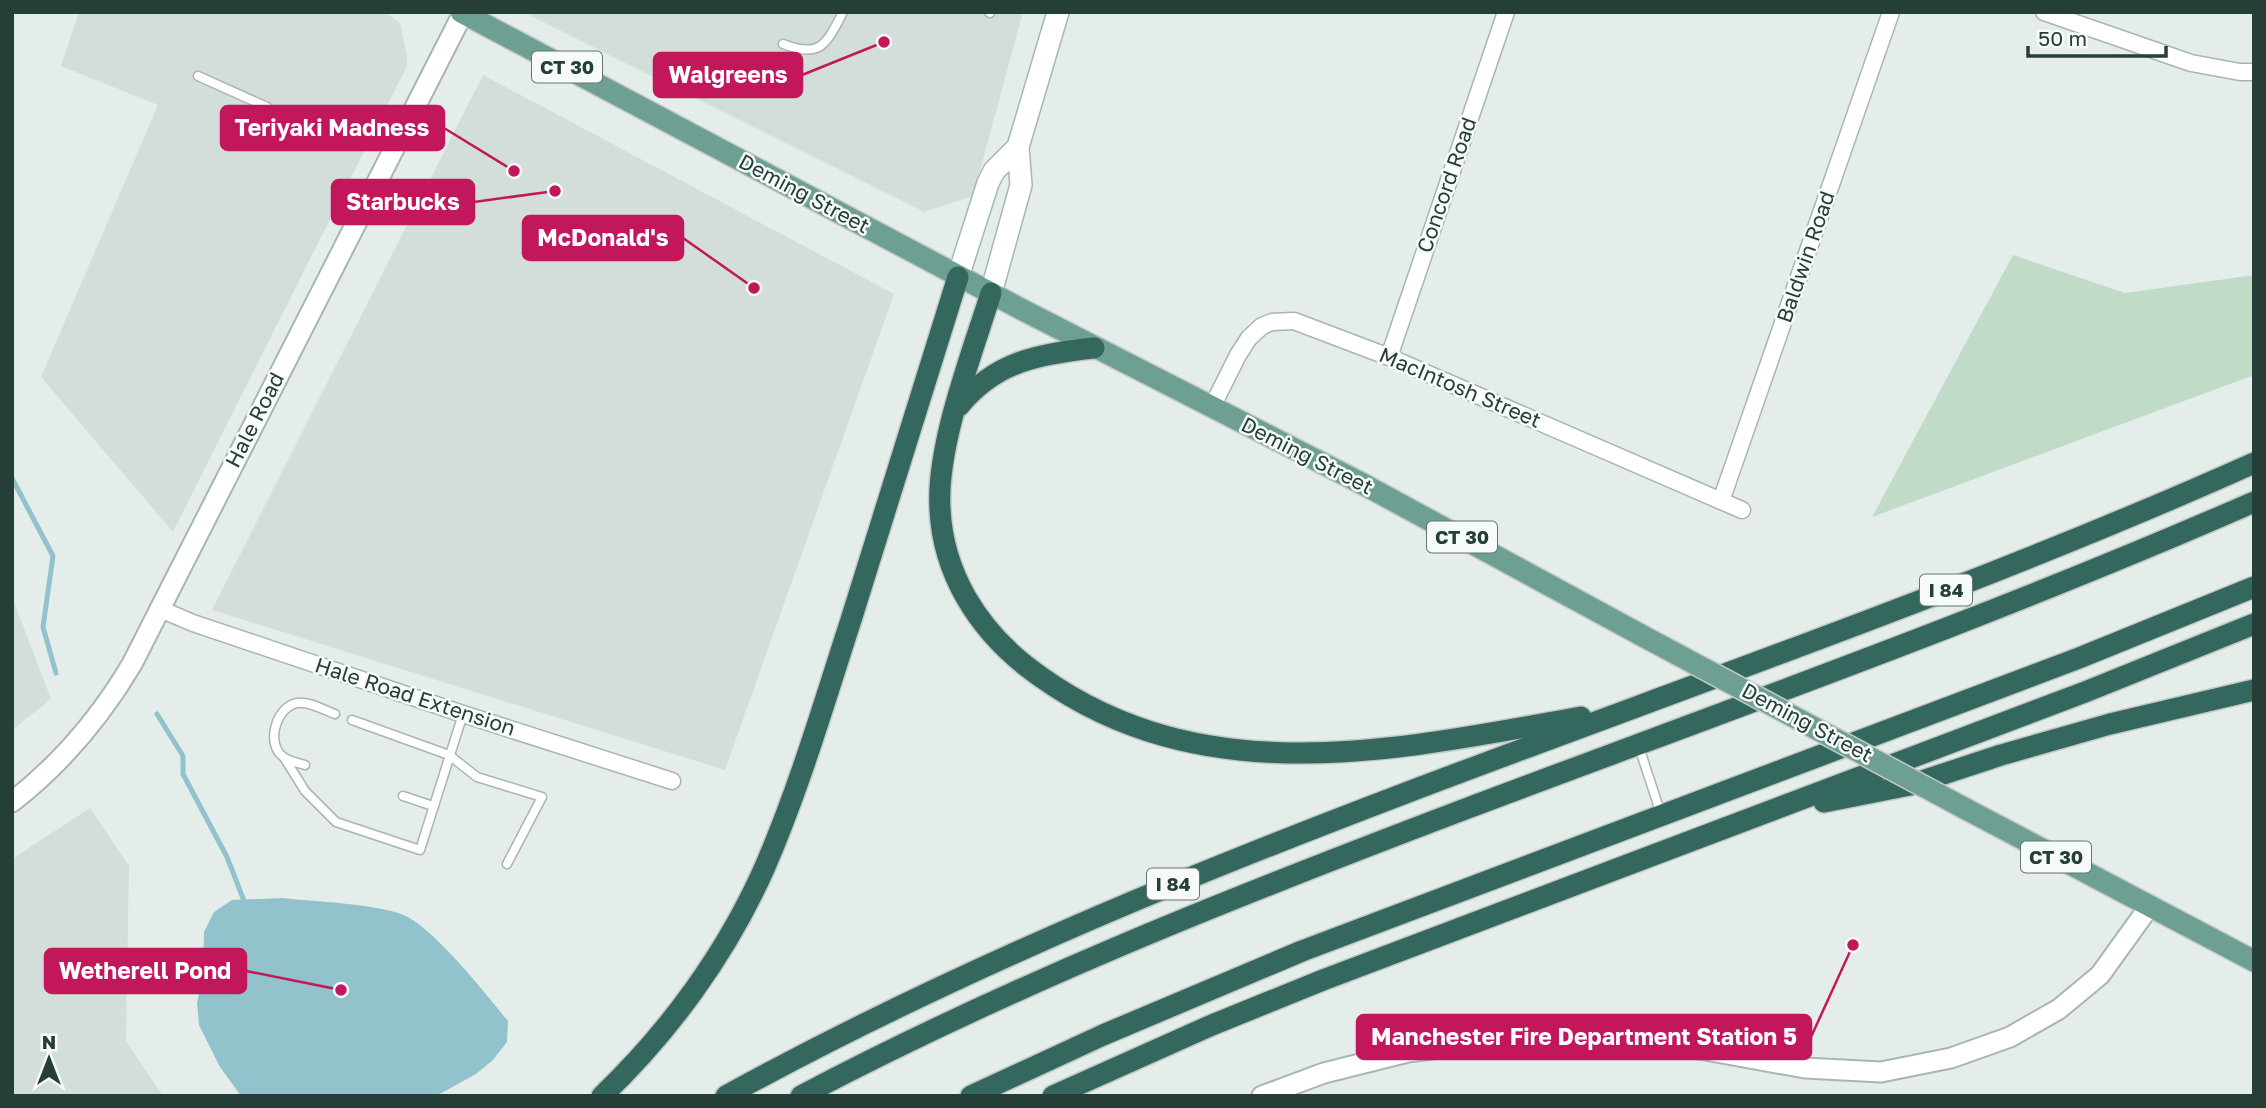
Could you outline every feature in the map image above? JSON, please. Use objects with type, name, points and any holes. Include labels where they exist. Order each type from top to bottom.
[{"type":"highway","points":[[602,1096],[648,1049],[696,987],[727,938],[763,871],[788,808],[826,694],[958,276]]},
{"type":"highway","points":[[991,293],[955,411],[943,467],[939,507],[946,547],[961,590],[985,626],[1018,660],[1063,691],[1111,716],[1162,735],[1213,747],[1268,753],[1330,753],[1428,745],[1635,707]]},
{"type":"highway","points":[[955,411],[982,383],[1009,365],[1042,356],[1094,348]]},
{"type":"highway","name":"I 84","points":[[726,1096],[900,1007],[1142,897],[1313,829],[2002,568],[2254,463]]},
{"type":"highway","points":[[801,1096],[959,1018],[1160,928],[1297,873],[2030,595],[2254,502]]},
{"type":"highway","points":[[971,1096],[1207,990],[1339,937],[2079,657],[2254,587]]},
{"type":"highway","points":[[1053,1096],[1200,1030],[1323,980],[2085,692],[2254,624]]},
{"type":"highway","points":[[1764,814],[1910,785],[2001,755],[2098,728],[2254,690]]},
{"type":"main road","points":[[991,293],[1021,185],[1018,147],[1058,12]]},
{"type":"main road","name":"Deming Street","points":[[462,13],[1094,348],[1361,483],[2149,907]]},
{"type":"main road","points":[[958,276],[993,171],[1018,147]]},
{"type":"main road","name":"CT 30","points":[[2149,907],[2254,961]]},
{"type":"street","name":"Concord Road","points":[[1389,357],[1506,12]]},
{"type":"street","name":"Baldwin Road","points":[[1721,501],[1891,12]]},
{"type":"street","points":[[2044,12],[2191,62],[2240,72],[2254,72]]},
{"type":"street","name":"Hale Road","points":[[12,802],[56,765],[94,722],[132,664],[462,13]]},
{"type":"street","name":"MacIntosh Street","points":[[1212,407],[1238,355],[1262,326],[1282,320],[1303,323],[1389,357],[1742,510]]},
{"type":"street","name":"Hale Road Extension","points":[[160,609],[193,623],[463,714],[672,781]]},
{"type":"street","points":[[1262,1096],[1324,1073],[1408,1052],[1487,1042],[1591,1038],[1700,1049],[1804,1068],[1881,1072],[1951,1058],[2010,1037],[2059,1009],[2100,975],[2149,907]]},
{"type":"lane","points":[[783,44],[807,51],[820,48],[828,40],[843,12]]},
{"type":"lane","points":[[198,76],[267,107]]},
{"type":"lane","points":[[292,116],[322,130]]},
{"type":"lane","points":[[335,713],[307,704],[297,703],[290,707],[277,721],[274,743],[277,752],[285,759],[305,791],[336,822],[420,850],[463,714]]},
{"type":"lane","points":[[352,720],[449,755],[477,777],[542,797],[508,864]]},
{"type":"lane","points":[[1638,744],[1661,815]]},
{"type":"lane","points":[[285,759],[305,765]]},
{"type":"lane","points":[[402,796],[433,806]]},
{"type":"shaded area","points":[[79,12],[385,12],[400,23],[407,56],[407,66],[173,532],[41,377],[158,105],[61,66]]},
{"type":"shaded area","points":[[523,12],[1023,12],[973,196],[924,212]]},
{"type":"shaded area","points":[[483,75],[894,294],[725,770],[212,610]]},
{"type":"shaded area","points":[[12,597],[51,699],[12,730]]},
{"type":"shaded area","points":[[90,808],[129,866],[126,1041],[163,1096],[12,1096],[12,859]]},
{"type":"green space","points":[[2013,255],[2125,293],[2254,275],[2254,375],[1872,517]]},
{"type":"water","points":[[283,898],[374,907],[401,914],[414,921],[443,946],[508,1021],[507,1042],[493,1060],[476,1074],[436,1096],[241,1096],[220,1067],[199,1025],[197,1003],[203,976],[204,932],[214,912],[232,900]]},
{"type":"waterway","points":[[12,478],[53,556],[43,627],[56,673]]},
{"type":"waterway","points":[[157,714],[183,756],[183,774],[227,857],[246,906]]},
{"type":"place","name":"Walgreens","points":[[884,42]]},
{"type":"place","name":"Teriyaki Madness","points":[[514,171]]},
{"type":"place","name":"Starbucks","points":[[555,191]]},
{"type":"place","name":"McDonald's","points":[[754,288]]},
{"type":"place","name":"Manchester Fire Department Station 5","points":[[1853,945]]},
{"type":"place","name":"Wetherell Pond","points":[[341,990]]}]
